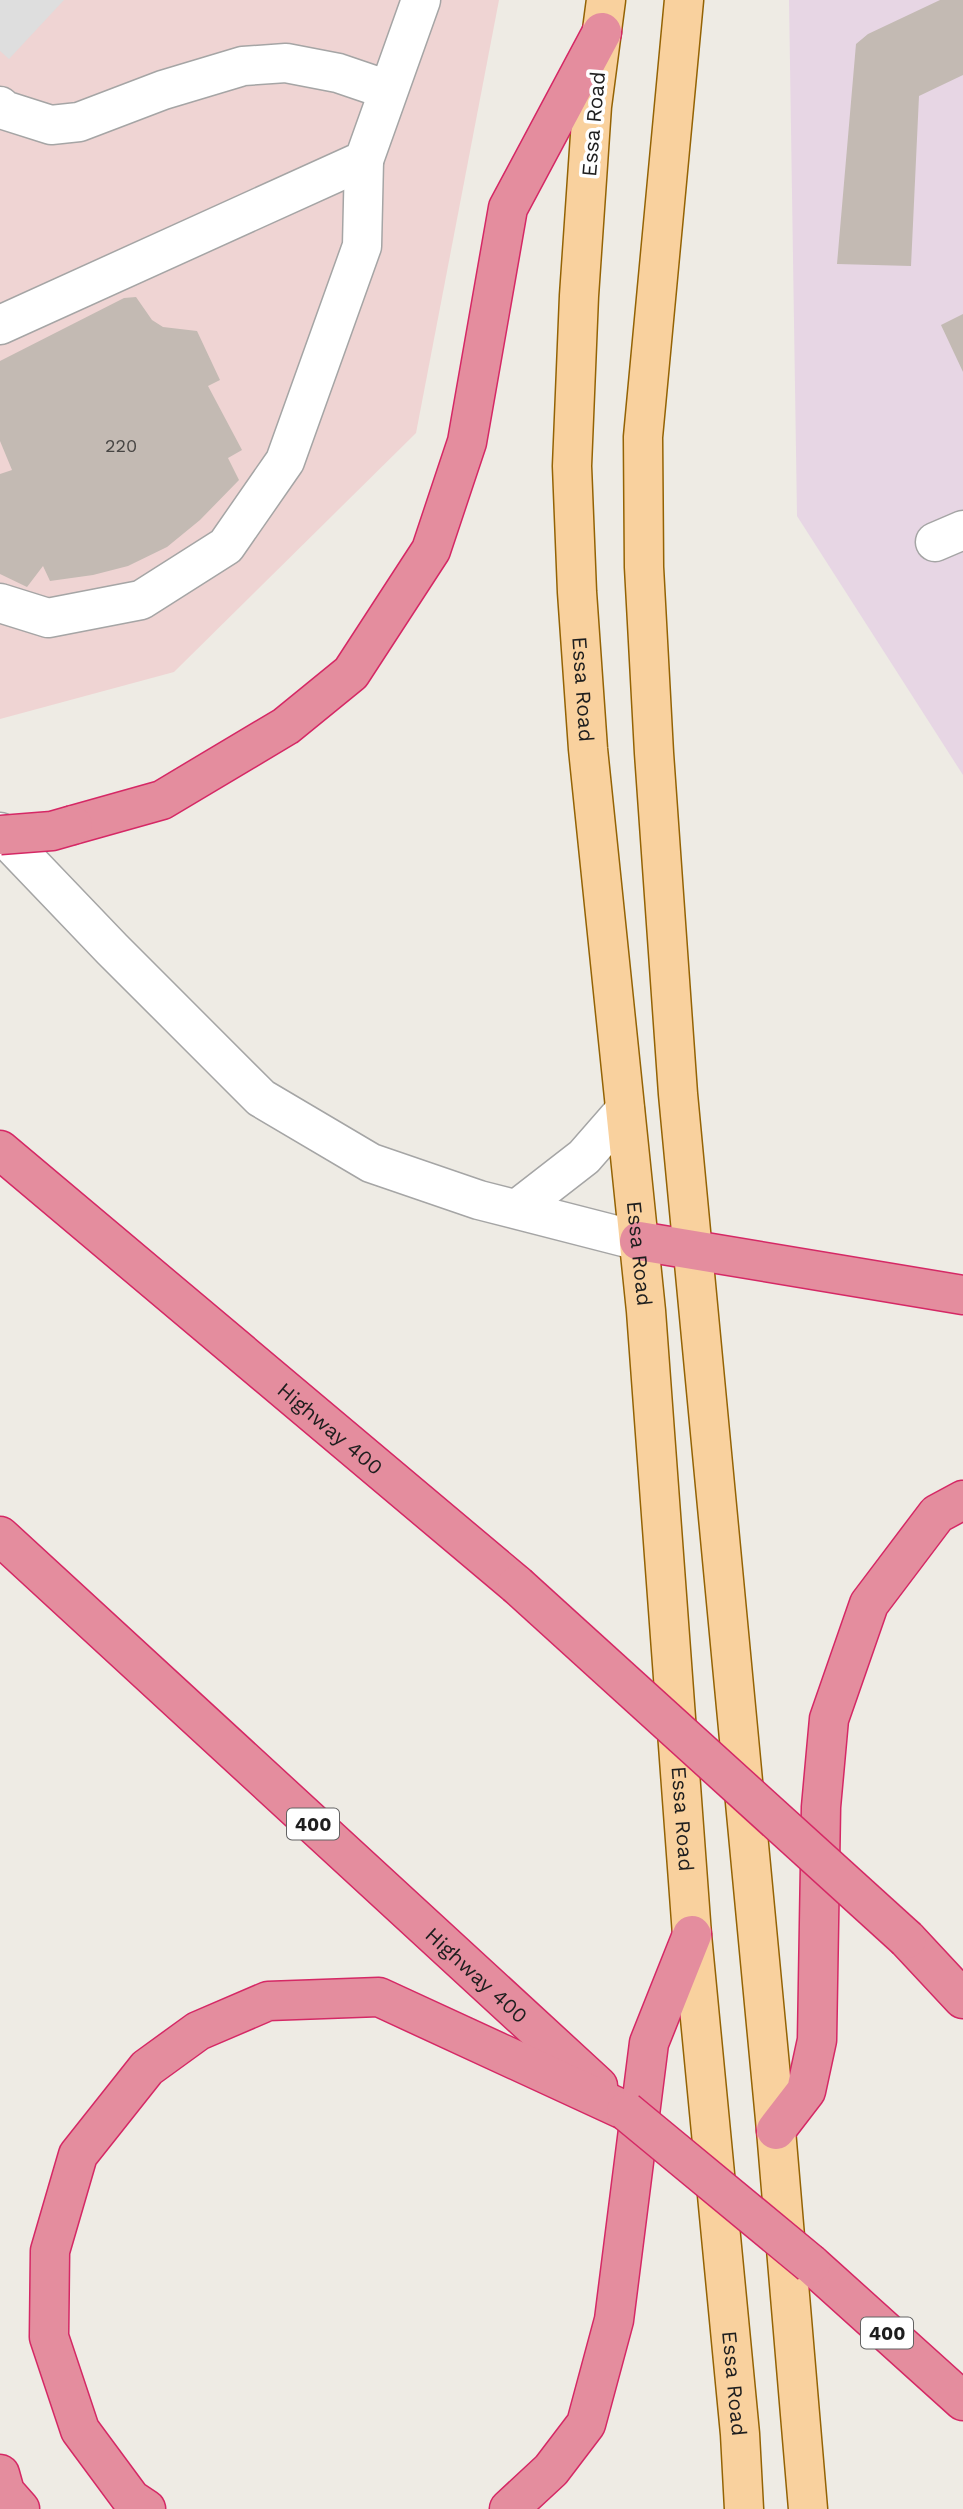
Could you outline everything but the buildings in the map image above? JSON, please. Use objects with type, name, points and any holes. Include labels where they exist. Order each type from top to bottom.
[{"type":"highway","points":[[0,834],[52,831],[162,800],[286,726],[351,673],[431,551],[467,442],[508,208],[604,16]]},
{"type":"highway","name":"Highway 400","points":[[0,1150],[517,1585],[907,1939],[963,1999]]},
{"type":"highway","points":[[639,1241],[963,1295]]},
{"type":"highway","points":[[776,2130],[806,2091],[817,2040],[821,1807],[829,1719],[869,1604],[937,1514],[963,1500]]},
{"type":"highway","name":"Highway 400","points":[[0,1536],[626,2111],[811,2264],[963,2401]]},
{"type":"highway","points":[[509,2509],[551,2470],[586,2424],[614,2320],[649,2043],[692,1935]]},
{"type":"highway","points":[[907,1939],[963,1968]]},
{"type":"highway","points":[[146,2509],[131,2499],[80,2430],[48,2337],[50,2251],[78,2155],[147,2068],[198,2031],[268,2001],[379,1997],[626,2111]]},
{"type":"highway","points":[[0,2473],[5,2491],[20,2509]]},
{"type":"main road","points":[[684,0],[643,437],[644,567],[654,753],[692,1251],[776,2130],[808,2509]]},
{"type":"main road","name":"Essa Road","points":[[604,16],[592,106],[572,466],[588,749],[660,1473],[692,1935],[739,2420],[744,2509]]},
{"type":"lane","points":[[0,603],[48,618],[141,600],[226,546],[285,461],[362,246],[363,160],[421,0]]},
{"type":"lane","points":[[1,114],[51,125],[79,122],[163,90],[243,66],[286,63],[338,73],[388,90]]},
{"type":"lane","points":[[0,325],[363,160]]},
{"type":"lane","points":[[0,834],[261,1098],[371,1163],[480,1200],[639,1241]]},
{"type":"lane","points":[[517,1209],[584,1157],[625,1110]]},
{"type":"shaded area","points":[[0,0],[499,0],[416,433],[174,672],[0,719]]},
{"type":"shaded area","points":[[0,0],[64,0],[9,59],[0,51]]},
{"type":"shaded area","points":[[789,0],[963,0],[963,775],[797,516]]}]
